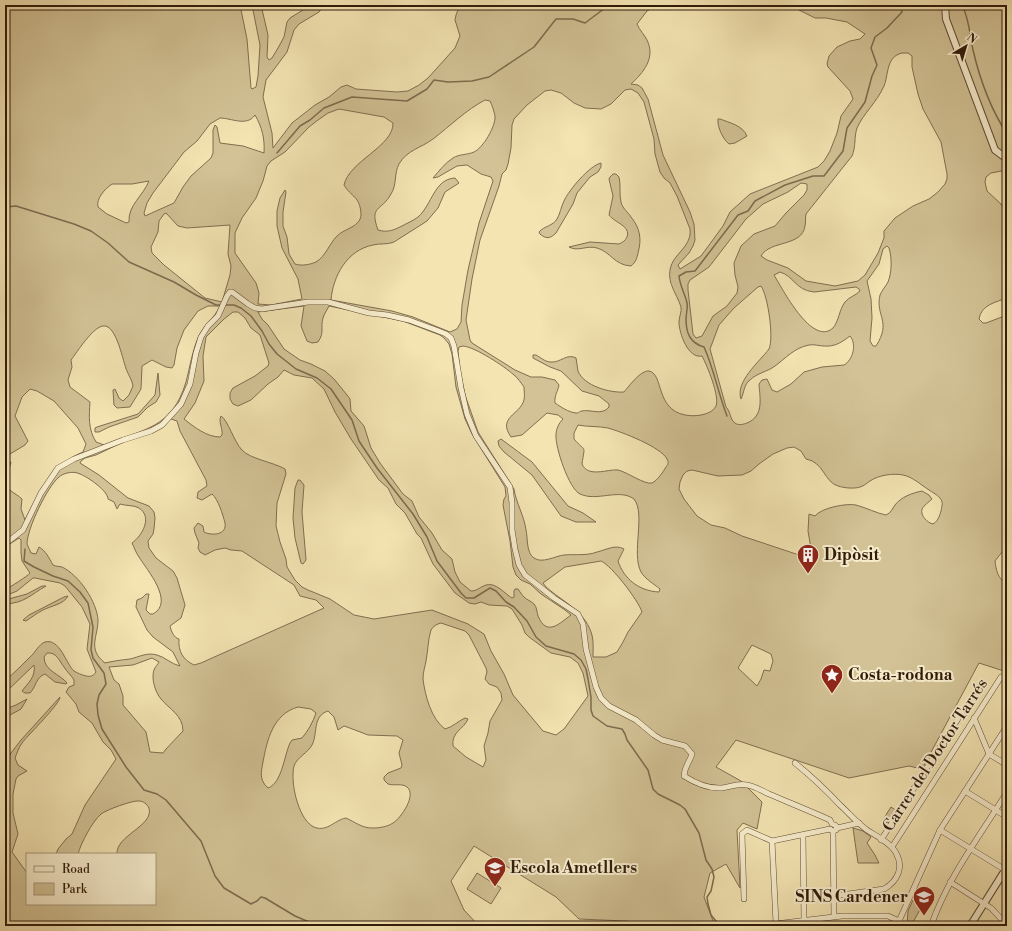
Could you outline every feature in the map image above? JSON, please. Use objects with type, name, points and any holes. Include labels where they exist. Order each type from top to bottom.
[{"type":"street","points":[[944,5],[946,19],[996,150],[1007,159]]},
{"type":"street","points":[[5,544],[23,530],[41,493],[58,468],[74,459],[151,431],[162,425],[174,413],[181,404],[190,384],[196,353],[201,337],[208,326],[218,316],[230,292],[255,308],[262,309],[308,302],[328,302],[369,313],[387,314],[409,320],[441,332],[451,338],[454,346],[467,414],[476,436],[510,487],[514,549],[519,565],[525,576],[578,614],[582,624],[586,649],[596,686],[601,698],[609,706],[636,720],[654,736],[662,740],[685,746],[692,754],[690,761],[685,767],[684,776],[690,780],[701,785],[721,788],[735,784],[745,784],[830,820],[833,828],[834,916]]},
{"type":"street","name":"Carrer del Doctor Tarrés","points":[[892,847],[1001,677]]},
{"type":"street","points":[[882,840],[962,711]]},
{"type":"street","points":[[974,718],[989,754],[1007,766]]},
{"type":"street","points":[[757,926],[834,916],[888,916],[900,924],[940,830],[1007,726]]},
{"type":"street","points":[[795,763],[815,779],[859,824],[892,847],[896,851],[900,860],[900,868],[896,877],[890,885],[884,889],[834,896]]},
{"type":"street","points":[[966,791],[1007,817]]},
{"type":"street","points":[[931,926],[937,909],[950,882],[1007,792]]},
{"type":"street","points":[[744,900],[742,834],[747,830],[772,841],[859,824]]},
{"type":"street","points":[[940,830],[1006,869],[970,926]]},
{"type":"street","points":[[803,835],[804,919]]},
{"type":"street","points":[[772,841],[776,923]]},
{"type":"street","points":[[950,882],[991,908],[1007,925]]},
{"type":"street","points":[[551,925],[620,925]]},
{"type":"green space","points":[[5,5],[240,5],[247,39],[252,89],[256,87],[258,76],[260,45],[252,5],[261,5],[268,35],[267,57],[269,60],[272,58],[284,37],[287,22],[290,18],[311,5],[324,5],[319,12],[299,24],[294,30],[287,52],[266,80],[263,97],[272,133],[273,148],[292,123],[341,87],[347,85],[356,89],[397,92],[408,91],[419,85],[428,78],[455,48],[460,36],[455,20],[460,5],[657,5],[647,11],[637,24],[647,40],[650,53],[644,70],[631,84],[638,85],[642,88],[648,99],[663,155],[690,212],[694,224],[695,240],[689,253],[678,265],[680,269],[701,256],[723,226],[730,212],[750,194],[818,167],[830,151],[837,133],[841,116],[853,99],[850,91],[827,64],[829,56],[837,47],[850,41],[860,39],[865,34],[847,22],[826,18],[815,18],[789,5],[1007,5],[1007,173],[1001,171],[991,173],[986,177],[985,182],[987,191],[1001,204],[1007,216],[1007,298],[986,307],[980,314],[979,319],[983,323],[986,323],[1007,315],[1007,552],[1002,552],[995,561],[999,576],[1005,583],[1007,582],[1007,672],[979,663],[922,769],[909,766],[849,778],[736,740],[716,767],[741,781],[762,802],[757,829],[743,823],[737,830],[740,888],[726,864],[710,873],[704,897],[715,926],[666,926],[625,921],[579,919],[556,897],[474,846],[451,881],[464,910],[479,926],[5,926],[5,765],[11,753],[21,740],[60,697],[55,706],[22,743],[15,758],[18,765],[27,771],[18,776],[16,779],[13,794],[13,813],[18,834],[12,852],[26,872],[26,905],[156,905],[156,853],[117,853],[118,847],[122,841],[146,820],[149,814],[149,808],[143,802],[131,802],[101,814],[87,833],[78,853],[56,853],[66,839],[72,834],[85,805],[116,759],[111,750],[103,742],[92,723],[79,712],[76,704],[66,692],[69,687],[74,685],[74,680],[55,655],[47,653],[44,657],[47,666],[64,680],[67,683],[66,684],[55,682],[45,674],[40,677],[30,693],[25,693],[22,691],[33,676],[34,665],[5,693],[5,681],[45,642],[55,644],[59,648],[75,672],[89,676],[96,672],[87,649],[90,624],[82,607],[65,586],[60,583],[33,578],[17,591],[5,596],[5,590],[30,573],[22,561],[21,540],[19,538],[5,547],[5,467],[11,462],[7,476],[7,484],[11,491],[22,499],[21,509],[25,520],[42,489],[55,471],[72,457],[83,452],[86,444],[78,428],[54,401],[37,391],[30,389],[22,397],[15,416],[28,441],[25,445],[5,457]],"holes":[[[902,53],[908,53],[912,56],[912,67],[918,94],[923,109],[941,142],[947,179],[945,184],[938,192],[929,199],[913,206],[895,218],[884,231],[884,238],[878,253],[865,275],[858,281],[835,286],[806,281],[788,268],[767,260],[761,256],[765,251],[792,241],[803,233],[806,214],[852,156],[857,128],[881,92],[886,81],[893,58]],[[631,89],[638,93],[644,102],[654,139],[655,154],[660,172],[670,183],[677,196],[690,229],[690,235],[686,245],[673,261],[670,277],[672,287],[681,307],[679,327],[685,344],[692,354],[702,356],[710,373],[715,389],[717,402],[716,406],[713,410],[707,413],[691,416],[675,412],[664,399],[657,378],[649,371],[642,373],[624,392],[618,392],[598,388],[586,381],[578,371],[576,358],[567,357],[554,362],[549,362],[536,355],[533,355],[533,358],[561,371],[582,391],[599,396],[609,404],[609,407],[606,410],[600,412],[570,412],[555,403],[559,385],[555,380],[542,377],[531,377],[515,370],[472,343],[470,340],[466,320],[472,279],[480,240],[502,174],[506,170],[508,164],[514,119],[527,105],[545,91],[551,90],[561,93],[574,103],[585,108],[601,109],[611,104],[625,90]],[[485,100],[490,101],[495,116],[491,131],[485,141],[478,150],[453,158],[433,178],[438,177],[457,166],[467,165],[481,174],[491,177],[493,181],[479,223],[468,270],[462,305],[461,322],[457,329],[450,332],[413,317],[392,311],[331,300],[332,291],[338,273],[349,258],[364,248],[376,244],[394,242],[427,221],[438,208],[445,192],[459,183],[455,178],[448,179],[442,183],[434,193],[423,212],[414,220],[393,230],[378,230],[375,216],[377,209],[387,200],[393,190],[396,171],[402,159],[410,152],[433,139]],[[339,109],[384,117],[393,123],[391,131],[386,139],[354,168],[344,185],[359,204],[361,214],[358,222],[356,225],[340,233],[322,257],[311,264],[295,264],[289,254],[287,237],[283,226],[285,190],[280,198],[277,211],[277,226],[282,248],[298,279],[302,299],[271,305],[258,304],[259,293],[256,283],[235,253],[235,233],[242,218],[256,198],[267,166],[271,161],[285,152],[309,127],[328,113]],[[255,115],[260,124],[264,143],[264,153],[243,146],[220,143],[217,127],[215,125],[213,130],[213,153],[211,158],[191,176],[174,203],[145,216],[144,213],[147,203],[153,193],[184,152],[197,141],[210,124],[220,118],[248,121]],[[149,181],[133,206],[129,216],[129,222],[126,223],[107,214],[98,207],[98,200],[112,184],[132,184]],[[801,183],[807,184],[807,190],[804,195],[775,226],[754,234],[741,246],[734,263],[738,287],[737,293],[727,306],[713,316],[702,336],[696,338],[693,334],[688,284],[690,280],[709,267],[746,219],[763,204],[788,192]],[[166,213],[178,226],[187,228],[230,225],[228,254],[231,266],[230,275],[222,302],[205,298],[164,265],[152,253],[151,247],[158,232],[159,221]],[[887,246],[890,252],[891,269],[888,282],[880,295],[879,302],[883,330],[876,346],[873,346],[870,341],[872,318],[871,299],[867,281],[879,264],[883,249]],[[780,272],[785,274],[803,289],[808,291],[814,292],[856,287],[860,291],[845,302],[841,308],[835,325],[833,328],[825,332],[816,330],[807,323],[799,314],[774,275]],[[761,286],[764,291],[768,307],[771,327],[769,349],[749,372],[741,386],[741,399],[745,386],[748,382],[772,368],[790,354],[804,346],[832,346],[850,336],[854,347],[852,356],[844,365],[822,367],[804,372],[791,384],[777,392],[772,390],[767,379],[762,380],[759,384],[759,412],[747,423],[737,424],[733,422],[726,407],[710,349],[719,325],[734,308]],[[208,306],[220,306],[200,333],[186,382],[180,398],[173,409],[164,418],[143,430],[104,445],[96,442],[90,427],[90,402],[70,387],[68,380],[72,367],[71,360],[90,335],[99,327],[108,327],[116,337],[119,345],[125,367],[133,386],[129,395],[123,401],[119,398],[115,389],[113,390],[114,405],[117,408],[130,407],[141,389],[142,366],[152,360],[166,367],[172,368],[174,365],[177,348],[184,330],[198,311]],[[304,306],[301,326],[307,341],[312,343],[318,342],[322,333],[322,321],[329,306],[403,321],[440,335],[444,338],[449,344],[452,354],[456,387],[465,419],[472,434],[505,487],[506,496],[503,505],[513,567],[516,575],[571,615],[559,624],[550,627],[546,626],[542,623],[538,616],[535,605],[524,597],[518,589],[515,589],[514,597],[512,598],[493,585],[486,585],[471,591],[460,582],[455,572],[452,559],[442,550],[432,533],[419,517],[412,501],[403,494],[380,463],[371,448],[364,426],[351,411],[350,399],[334,379],[325,371],[300,360],[284,349],[268,325],[258,312]],[[233,312],[238,312],[245,318],[251,328],[260,335],[269,363],[268,366],[255,376],[233,388],[230,393],[230,399],[233,404],[238,406],[251,400],[284,370],[294,375],[312,378],[324,389],[335,412],[351,439],[379,480],[388,488],[396,504],[405,513],[417,534],[421,538],[433,564],[455,593],[469,603],[475,604],[481,602],[489,605],[507,606],[512,609],[525,633],[529,637],[551,653],[570,657],[578,663],[583,673],[588,696],[564,729],[556,735],[543,731],[513,695],[484,634],[468,624],[432,610],[374,619],[354,615],[330,599],[302,587],[295,580],[287,567],[276,526],[277,503],[286,474],[285,469],[250,456],[242,450],[236,442],[224,418],[221,416],[220,421],[222,435],[220,437],[210,435],[196,428],[184,419],[195,403],[204,381],[203,356],[206,337],[224,319]],[[459,347],[468,347],[497,362],[515,376],[524,387],[524,398],[522,405],[508,420],[507,430],[511,437],[522,435],[547,413],[558,415],[563,419],[557,428],[556,441],[560,458],[571,484],[576,491],[587,496],[622,495],[634,499],[639,514],[638,564],[643,575],[660,589],[659,592],[645,589],[633,583],[628,578],[618,561],[624,549],[621,548],[610,548],[589,554],[564,555],[545,560],[537,560],[531,556],[528,549],[525,525],[514,489],[478,432],[465,395],[460,371]],[[171,419],[177,421],[180,431],[206,480],[207,486],[198,492],[197,498],[202,500],[212,494],[218,503],[225,523],[224,530],[218,534],[204,532],[203,526],[198,523],[194,528],[199,543],[198,548],[200,552],[205,555],[215,550],[225,548],[242,551],[294,585],[300,596],[316,600],[324,608],[201,663],[194,665],[190,663],[182,655],[179,647],[179,639],[174,636],[170,626],[181,618],[185,605],[177,578],[173,571],[156,558],[149,548],[148,541],[153,534],[154,529],[154,512],[149,506],[128,498],[99,475],[80,463],[81,461]],[[578,425],[608,428],[631,436],[649,445],[663,454],[668,460],[668,463],[658,478],[652,483],[618,470],[598,472],[589,471],[582,464],[584,449],[574,439],[574,433]],[[794,447],[801,451],[806,459],[817,464],[833,484],[849,488],[858,488],[882,476],[899,474],[914,479],[938,496],[942,501],[942,508],[935,523],[933,524],[927,521],[923,517],[922,509],[932,499],[929,495],[922,491],[911,494],[897,502],[886,515],[856,505],[840,505],[828,508],[815,516],[809,514],[808,531],[811,549],[808,556],[805,557],[742,536],[725,528],[711,525],[697,516],[684,499],[679,489],[683,475],[687,471],[692,470],[718,476],[742,475],[751,471],[773,454],[787,448]],[[69,473],[80,474],[88,478],[105,492],[108,499],[114,502],[117,509],[120,504],[137,507],[143,512],[146,521],[139,536],[132,543],[157,586],[161,602],[159,609],[153,614],[150,614],[146,610],[149,594],[146,594],[137,600],[136,607],[147,630],[153,637],[173,652],[180,666],[153,654],[105,663],[96,653],[95,643],[98,620],[91,597],[75,576],[62,567],[53,565],[44,551],[39,547],[36,554],[31,553],[27,544],[28,537],[38,509],[54,482],[59,477]],[[601,561],[606,564],[624,584],[642,612],[628,632],[617,652],[606,657],[593,657],[593,638],[588,625],[578,612],[543,583],[565,567]],[[441,623],[465,631],[469,635],[486,668],[487,672],[485,679],[489,684],[497,687],[501,693],[502,700],[490,721],[484,746],[486,760],[483,767],[466,757],[453,746],[454,737],[468,719],[465,718],[445,729],[440,725],[432,713],[425,692],[423,676],[430,634],[435,625]],[[752,645],[771,654],[773,661],[770,671],[764,670],[757,686],[738,668]],[[152,658],[159,662],[153,673],[155,689],[161,699],[178,716],[181,721],[183,731],[163,753],[150,752],[146,732],[123,705],[123,696],[119,684],[114,680],[109,667],[133,665]],[[298,707],[311,709],[316,713],[302,738],[292,740],[290,743],[280,775],[273,785],[268,788],[263,782],[261,773],[269,737],[277,722],[289,710]],[[328,711],[334,717],[338,730],[344,726],[368,735],[397,736],[403,740],[399,753],[402,765],[401,768],[388,773],[384,777],[384,780],[388,784],[405,786],[410,791],[409,801],[404,812],[393,823],[383,827],[368,828],[346,818],[326,828],[317,828],[312,826],[307,821],[296,799],[293,773],[295,763],[308,750],[314,741],[317,721],[323,713]]]},
{"type":"green space","points":[[718,119],[732,123],[739,127],[747,136],[735,143],[729,144],[721,133],[718,126]]},
{"type":"green space","points":[[601,163],[601,167],[598,172],[590,177],[577,193],[573,204],[556,233],[548,238],[540,234],[539,232],[541,230],[557,219],[567,196],[585,173]]},
{"type":"green space","points":[[613,174],[616,174],[619,177],[620,199],[624,208],[634,221],[640,238],[637,257],[631,266],[616,261],[606,252],[597,248],[590,247],[576,249],[569,247],[590,242],[619,244],[627,237],[628,233],[625,227],[609,215],[613,196],[609,179]]},
{"type":"green space","points":[[158,373],[160,395],[156,402],[148,407],[138,417],[99,432],[95,432],[95,428],[97,427],[138,414],[155,395]]},
{"type":"green space","points":[[501,439],[532,462],[568,506],[583,513],[596,522],[576,522],[561,516],[532,475],[504,452],[499,446],[498,441]]},
{"type":"green space","points":[[298,480],[300,480],[304,485],[302,512],[306,560],[303,564],[301,563],[295,538],[293,518],[295,488]]},
{"type":"green space","points":[[42,586],[46,586],[23,600],[5,604],[5,600],[27,594]]},
{"type":"green space","points":[[68,596],[64,601],[43,610],[26,621],[23,620],[29,615]]},
{"type":"green space","points":[[27,699],[21,709],[10,715],[6,714],[8,708]]},
{"type":"green space","points":[[891,807],[897,811],[889,823],[886,823],[882,821]]},
{"type":"green space","points":[[853,828],[863,831],[871,837],[867,843],[879,863],[858,863]]},
{"type":"green space","points":[[477,873],[501,888],[491,904],[467,889]]},
{"type":"green space","points":[[913,900],[923,904],[911,926],[907,926],[908,911]]},
{"type":"waterway","points":[[277,153],[300,126],[324,108],[352,97],[407,101],[427,89],[434,80],[448,82],[472,81],[489,77],[534,47],[556,19],[573,19],[585,23],[605,8],[606,5]]},
{"type":"waterway","points":[[727,416],[711,364],[704,347],[695,343],[688,333],[686,319],[687,303],[679,276],[686,272],[695,271],[738,215],[748,211],[755,201],[785,185],[813,176],[824,176],[843,151],[847,128],[865,102],[872,76],[877,65],[871,48],[875,37],[887,28],[902,12],[900,5]]},
{"type":"waterway","points":[[962,5],[968,21],[973,50],[982,83],[1007,134]]},
{"type":"waterway","points":[[5,207],[16,206],[74,224],[91,231],[108,243],[129,262],[174,282],[216,305],[234,305],[241,308],[251,316],[277,354],[296,369],[317,378],[331,389],[352,420],[359,441],[377,468],[413,514],[427,537],[437,561],[461,593],[466,598],[474,598],[490,588],[496,591],[527,621],[536,637],[546,646],[574,654],[581,660],[586,669],[593,716],[607,726],[622,729],[627,740],[648,770],[653,789],[658,794],[685,809],[699,833],[706,860],[712,869],[714,877],[711,891],[707,897],[708,904],[711,915],[720,926]]},
{"type":"waterway","points":[[25,549],[24,561],[53,576],[68,581],[80,592],[88,603],[93,627],[91,650],[93,658],[104,673],[106,684],[99,695],[97,704],[102,729],[126,767],[144,790],[157,794],[166,800],[201,841],[215,876],[224,888],[251,904],[261,897],[265,898],[295,916],[309,922],[347,926]]},
{"type":"place","name":"Dipòsit","points":[[808,574]]},
{"type":"place","name":"Costa-rodona","points":[[832,694]]},
{"type":"place","name":"Escola Ametllers","points":[[495,888]]},
{"type":"place","name":"SINS Cardener","points":[[924,916]]}]
